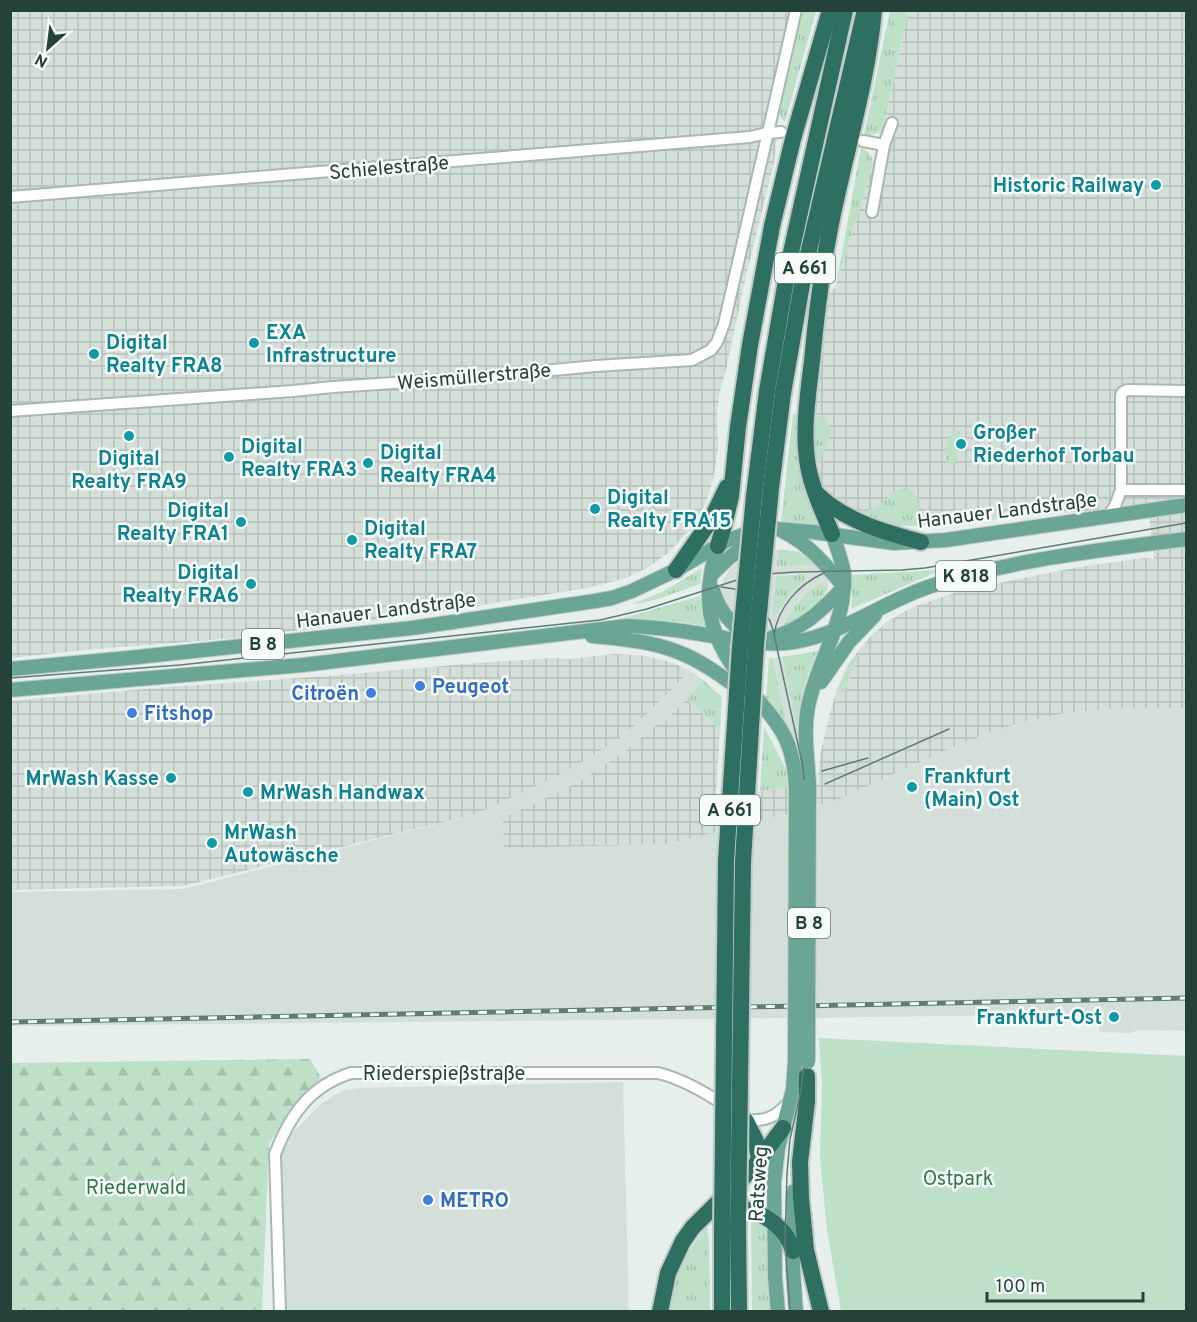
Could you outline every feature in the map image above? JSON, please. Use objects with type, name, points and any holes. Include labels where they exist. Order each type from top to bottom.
[{"type":"highway","points":[[718,546],[728,512],[750,345],[772,226],[793,140],[831,10]]},
{"type":"highway","name":"A 661","points":[[722,1311],[730,1230],[742,862],[756,633],[768,511],[775,392],[790,257],[845,10]]},
{"type":"highway","name":"A 661","points":[[775,392],[865,10]]},
{"type":"highway","points":[[832,534],[815,491],[808,464],[808,396],[818,302],[829,233],[862,87],[874,10]]},
{"type":"highway","points":[[676,570],[711,520],[724,494],[738,427]]},
{"type":"highway","points":[[815,491],[850,517],[921,542]]},
{"type":"highway","points":[[804,1066],[807,1101],[801,1155],[801,1198],[807,1250],[821,1311]]},
{"type":"highway","points":[[746,1120],[756,1141],[759,1160]]},
{"type":"highway","points":[[660,1311],[668,1273],[683,1241],[702,1218],[759,1160],[783,1128]]},
{"type":"highway","points":[[702,1218],[727,1208],[749,1210],[774,1223],[788,1239],[793,1251]]},
{"type":"highway","name":"A 661","points":[[730,1230],[739,1311]]},
{"type":"main road","name":"Hanauer Landstraße","points":[[832,534],[877,542],[921,542],[979,536],[1186,505]]},
{"type":"main road","name":"B 8","points":[[718,546],[745,534],[774,530],[832,534],[843,568],[844,587],[836,628],[809,700],[806,726],[802,786],[804,1066]]},
{"type":"main road","points":[[774,530],[792,536],[810,550],[844,587],[805,623],[787,633],[756,642],[731,622],[720,607],[711,576],[741,547],[774,530]]},
{"type":"main road","name":"K 818","points":[[716,637],[776,644],[793,642],[836,628],[926,587],[980,572],[1048,559],[1186,539]]},
{"type":"main road","name":"Hanauer Landstraße","points":[[10,669],[412,628],[612,598],[650,584],[718,546]]},
{"type":"main road","points":[[716,637],[709,607],[711,576],[718,546]]},
{"type":"main road","points":[[809,700],[849,642],[888,604]]},
{"type":"main road","name":"B 8","points":[[10,690],[303,665],[627,626],[671,629],[716,637],[730,664],[773,718],[787,741],[802,786]]},
{"type":"main road","points":[[574,633],[630,640],[679,652],[708,668],[755,700],[773,718]]},
{"type":"main road","name":"Ratsweg","points":[[778,1311],[775,1277],[775,1167],[794,1080],[804,1066]]},
{"type":"main road","name":"Ratsweg","points":[[796,1311],[793,1251],[795,1151],[804,1066]]},
{"type":"street","name":"Weismüllerstraße","points":[[10,411],[293,392],[692,360],[711,350],[721,334],[796,10]]},
{"type":"street","points":[[872,212],[884,145],[892,123]]},
{"type":"street","name":"Schielestraße","points":[[10,197],[750,137],[781,132]]},
{"type":"street","points":[[863,141],[884,145]]},
{"type":"street","points":[[1107,517],[1115,506],[1121,490],[1121,395],[1127,390],[1186,391]]},
{"type":"street","points":[[1121,490],[1186,490]]},
{"type":"street","name":"Riederspießstraße","points":[[280,1311],[275,1154],[281,1137],[301,1106],[318,1089],[340,1076],[351,1073],[393,1072],[658,1073],[703,1091],[746,1120]]},
{"type":"street","points":[[746,1120],[770,1118],[782,1110],[790,1100]]},
{"type":"shaded area","points":[[10,11],[803,11],[779,113],[774,163],[720,392],[717,410],[718,448],[714,476],[706,503],[692,527],[669,552],[649,567],[626,578],[587,588],[433,613],[311,629],[11,658]]},
{"type":"shaded area","points":[[908,11],[1186,11],[1186,708],[1108,709],[1065,713],[1023,722],[953,747],[839,799],[669,844],[504,848],[503,818],[563,790],[594,772],[620,755],[660,722],[662,724],[687,699],[720,730],[716,797],[818,784],[820,755],[837,690],[844,693],[861,648],[888,621],[911,608],[959,591],[1079,567],[1144,558],[1154,559],[1148,505],[938,525],[899,526],[864,516],[835,500],[825,490],[819,479],[814,462],[814,416],[825,300],[836,286],[873,164],[880,130],[885,121]]},
{"type":"shaded area","points":[[778,550],[777,567],[816,564],[827,577],[828,588],[821,583],[799,599],[789,614],[785,628],[764,631],[737,618],[730,612],[721,595],[723,580],[730,569],[743,558],[761,552]],"holes":[[[804,574],[805,579],[773,614],[776,576]]]},
{"type":"shaded area","points":[[614,654],[648,656],[673,663],[690,671],[624,735],[551,779],[476,814],[183,886],[11,890],[11,701]]},
{"type":"shaded area","points":[[782,657],[796,726],[798,726],[800,763],[788,729],[772,658]]},
{"type":"shaded area","points":[[690,671],[703,680],[662,724],[660,722],[620,755],[563,790],[669,844],[839,799],[953,747],[1023,722],[1065,713],[1108,709],[1186,708],[1186,1031],[1099,1032],[1099,1014],[11,1026],[10,892],[183,889],[476,814],[586,760],[624,735]]},
{"type":"shaded area","points":[[623,1082],[629,1311],[286,1312],[282,1148],[285,1141],[322,1103],[345,1090],[359,1088]]},
{"type":"green space","points":[[803,11],[816,11],[785,122],[779,113]]},
{"type":"green space","points":[[890,11],[908,11],[884,124],[878,133],[865,136],[864,135]]},
{"type":"green space","points":[[861,148],[870,154],[873,164],[836,286]]},
{"type":"green space","points":[[793,414],[801,415],[821,526],[781,522]]},
{"type":"green space","points":[[814,416],[825,418],[831,427],[831,434],[816,468],[813,451]]},
{"type":"green space","points":[[961,429],[956,449],[957,459],[952,466],[946,458],[946,445],[953,431]]},
{"type":"green space","points":[[900,489],[910,490],[917,498],[921,526],[886,522],[852,511],[873,509]]},
{"type":"green space","points":[[778,550],[798,552],[816,564],[777,567]]},
{"type":"green space","points":[[702,568],[700,584],[639,604],[632,604],[662,592]]},
{"type":"green space","points":[[936,570],[937,572],[851,609],[851,575]]},
{"type":"green space","points":[[804,574],[805,580],[790,593],[777,614],[772,614],[776,576]]},
{"type":"green space","points":[[822,583],[828,588],[820,600],[804,616],[785,628],[787,619],[798,601],[808,591]]},
{"type":"green space","points":[[700,596],[706,626],[663,620],[620,619]]},
{"type":"green space","points":[[861,648],[844,693],[837,690],[849,663]]},
{"type":"green space","points":[[818,651],[804,687],[798,726],[796,726],[782,657]]},
{"type":"green space","points":[[772,658],[788,729],[766,699],[769,659]]},
{"type":"green space","points":[[703,680],[722,697],[720,730],[687,699]]},
{"type":"green space","points":[[764,727],[786,769],[788,788],[760,791]]},
{"type":"green space","name":"Ostpark","points":[[819,1038],[1186,1056],[1186,1311],[841,1311],[827,1230],[820,1158],[822,1084]]},
{"type":"green space","name":"Riederwald","points":[[310,1059],[321,1078],[295,1104],[269,1144],[262,1311],[11,1311],[11,1063]]},
{"type":"green space","points":[[751,1217],[770,1225],[773,1311],[752,1311]]},
{"type":"green space","points":[[707,1227],[710,1311],[670,1312],[677,1277],[693,1246]]},
{"type":"tram line","points":[[10,678],[180,665],[600,620],[647,609],[737,580],[766,574],[925,568],[1186,523]]},
{"type":"tram line","points":[[774,635],[780,615],[791,598],[806,583],[824,573]]},
{"type":"tram line","points":[[721,587],[735,589],[749,596],[761,606],[770,621],[803,767],[805,786],[804,1062],[801,1090],[790,1139],[785,1243],[790,1312]]},
{"type":"tram line","points":[[825,784],[949,729]]},
{"type":"tram line","points":[[822,771],[868,758]]},
{"type":"railway","points":[[10,1022],[1186,998]]},
{"type":"place","name":"Historic Railway","points":[[1156,185]]},
{"type":"place","name":"EXA Infrastructure","points":[[254,343]]},
{"type":"place","name":"Digital Realty FRA8","points":[[94,354]]},
{"type":"place","name":"Digital Realty FRA9","points":[[129,436]]},
{"type":"place","name":"Großer Riederhof Torbau","points":[[961,444]]},
{"type":"place","name":"Digital Realty FRA3","points":[[229,457]]},
{"type":"place","name":"Digital Realty FRA4","points":[[368,463]]},
{"type":"place","name":"Digital Realty FRA15","points":[[595,509]]},
{"type":"place","name":"Digital Realty FRA1","points":[[241,522]]},
{"type":"place","name":"Digital Realty FRA7","points":[[352,540]]},
{"type":"place","name":"Digital Realty FRA6","points":[[251,584]]},
{"type":"place","name":"Peugeot","points":[[420,686]]},
{"type":"place","name":"Citroën","points":[[371,693]]},
{"type":"place","name":"Fitshop","points":[[132,713]]},
{"type":"place","name":"MrWash Kasse","points":[[171,778]]},
{"type":"place","name":"Frankfurt (Main) Ost","points":[[912,787]]},
{"type":"place","name":"MrWash Handwax","points":[[248,792]]},
{"type":"place","name":"MrWash Autowäsche","points":[[212,843]]},
{"type":"place","name":"Frankfurt-Ost","points":[[1114,1017]]},
{"type":"place","name":"METRO","points":[[428,1200]]}]
